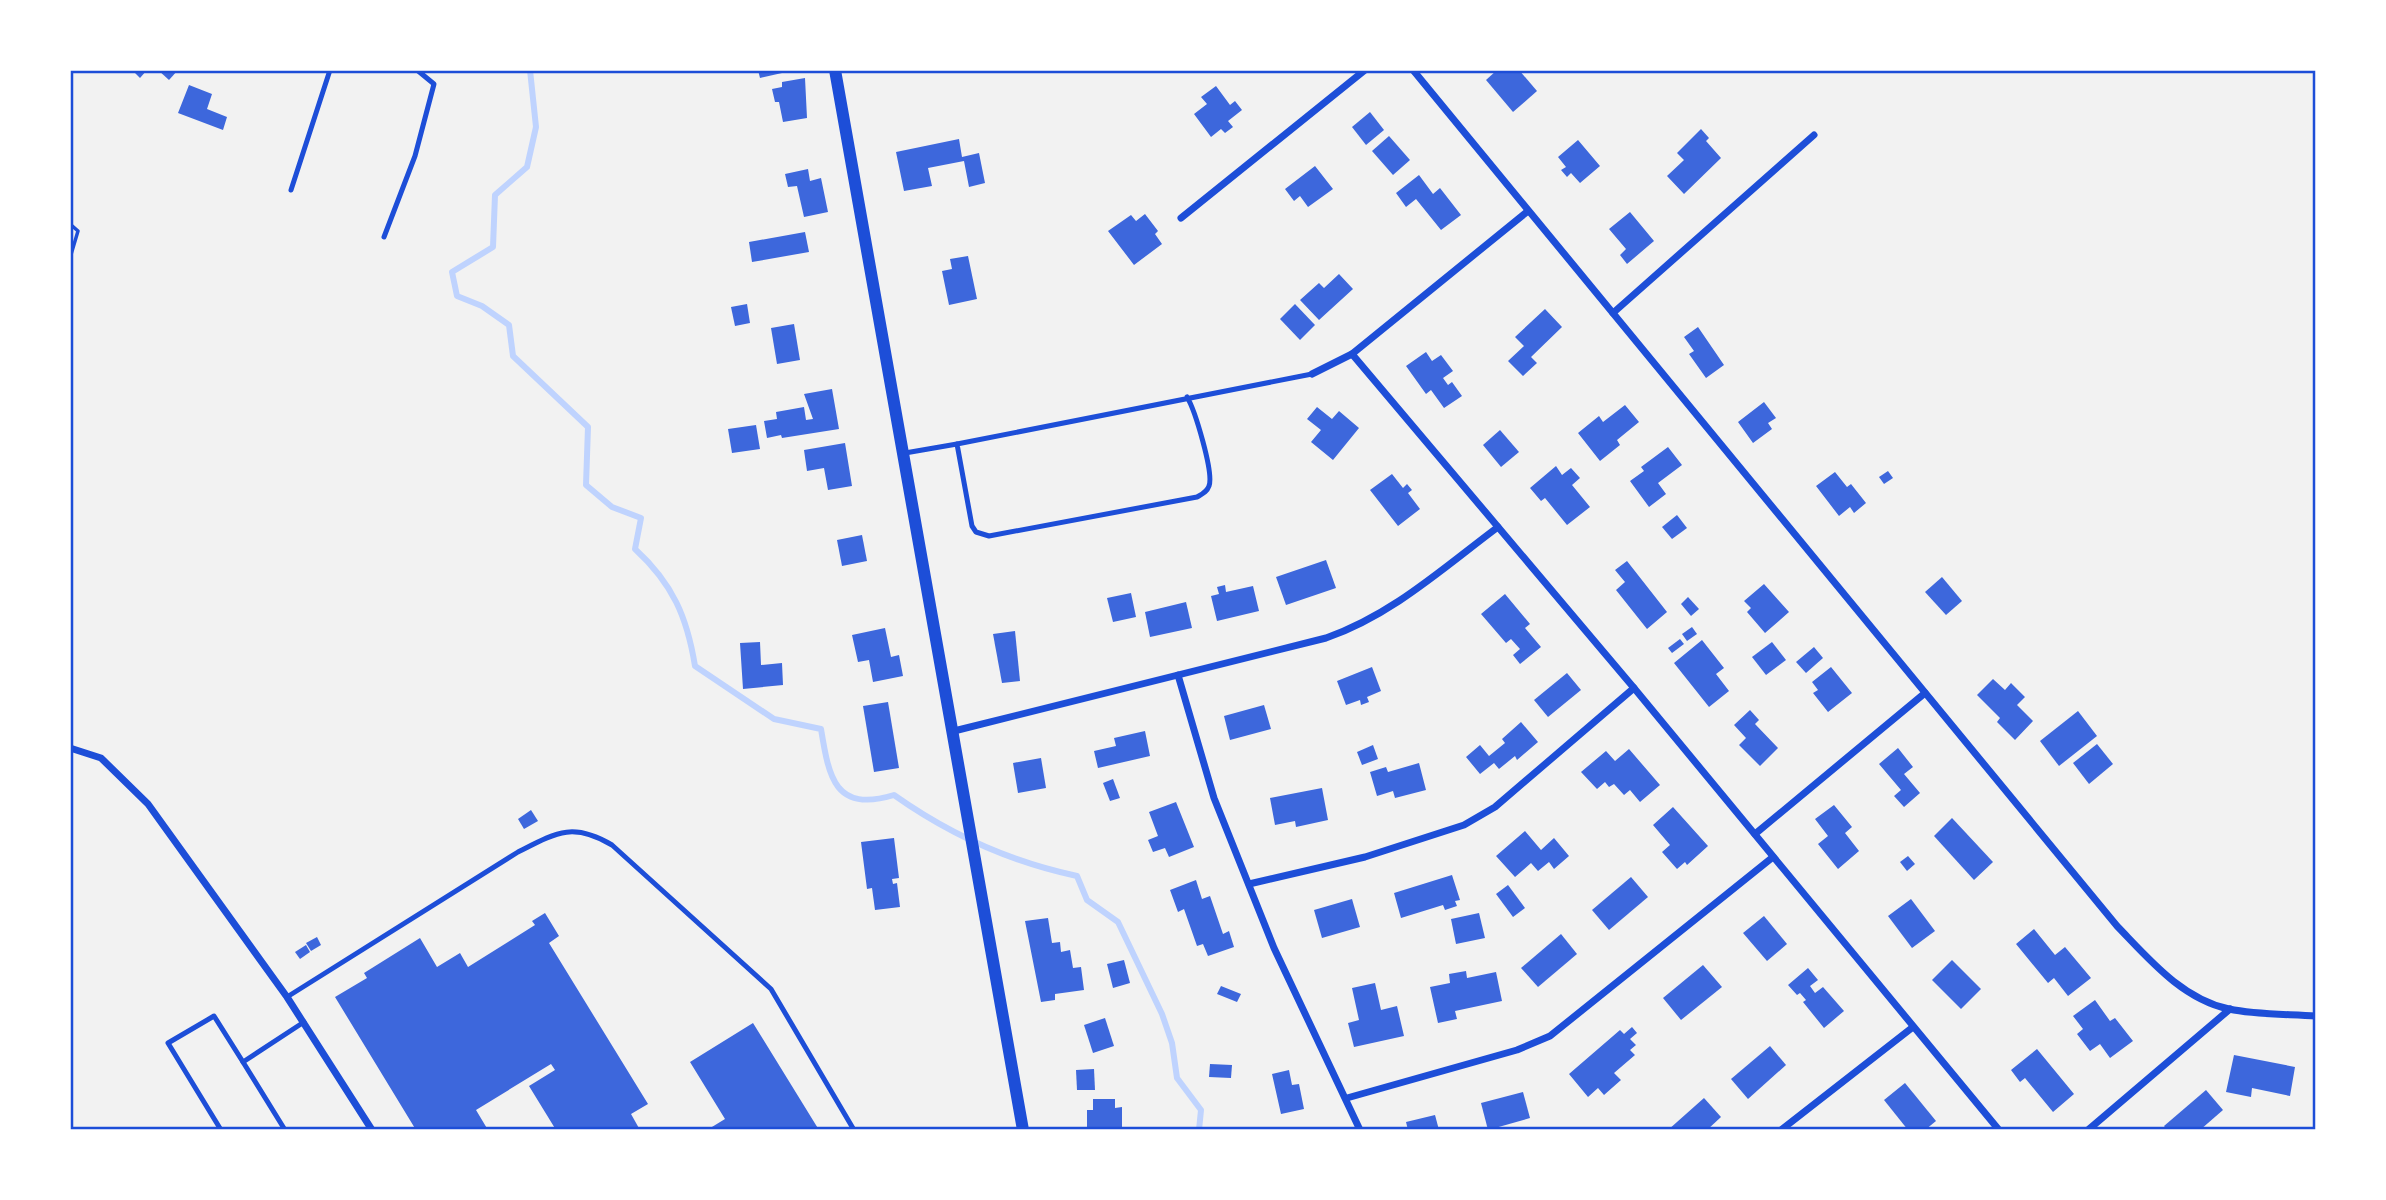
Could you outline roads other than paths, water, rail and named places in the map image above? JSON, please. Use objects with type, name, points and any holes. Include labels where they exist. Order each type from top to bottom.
[{"type":"street","points":[[835,70],[1023,1130]]},
{"type":"street","points":[[1181,218],[1364,70]]},
{"type":"street","points":[[1413,70],[2117,926],[2184,989],[2230,1009],[2316,1016]]},
{"type":"street","points":[[1613,313],[1814,135]]},
{"type":"street","points":[[1312,374],[1352,354],[1528,211]]},
{"type":"street","points":[[1352,354],[1634,688],[1999,1130]]},
{"type":"street","points":[[954,731],[1326,638],[1360,626],[1388,610],[1498,527]]},
{"type":"street","points":[[1178,675],[1190,724],[1214,798],[1274,948],[1348,1098],[1360,1130]]},
{"type":"street","points":[[1249,884],[1365,857],[1464,825],[1495,807],[1634,688]]},
{"type":"street","points":[[1755,834],[1925,693]]},
{"type":"street","points":[[70,748],[101,758],[148,804],[287,997],[372,1130]]},
{"type":"street","points":[[1348,1098],[1517,1050],[1550,1036],[1773,856]]},
{"type":"street","points":[[2088,1130],[2230,1009]]},
{"type":"street","points":[[1781,1130],[1913,1027]]},
{"type":"lane","points":[[291,190],[330,70]]},
{"type":"lane","points":[[384,237],[415,156],[435,84],[417,70]]},
{"type":"lane","points":[[905,453],[1312,374]]},
{"type":"lane","points":[[957,444],[972,527],[982,535],[1197,498],[1205,493],[1210,480],[1194,408],[1187,397]]},
{"type":"lane","points":[[287,997],[519,852],[549,836],[580,830],[612,845],[771,989],[854,1130]]},
{"type":"lane","points":[[221,1130],[168,1043],[214,1016],[285,1130]]},
{"type":"lane","points":[[243,1062],[304,1022]]},
{"type":"waterway","points":[[530,70],[536,127],[527,167],[495,195],[493,247],[452,272],[457,296],[482,306],[509,325],[513,356],[588,427],[586,485],[612,507],[641,518],[635,549],[669,588],[683,617],[695,666],[774,719],[821,729],[832,776],[838,787],[847,795],[859,799],[894,795],[981,845],[1028,863],[1077,876],[1087,900],[1118,922],[1162,1014],[1172,1043],[1177,1078],[1201,1110],[1199,1130]]}]
